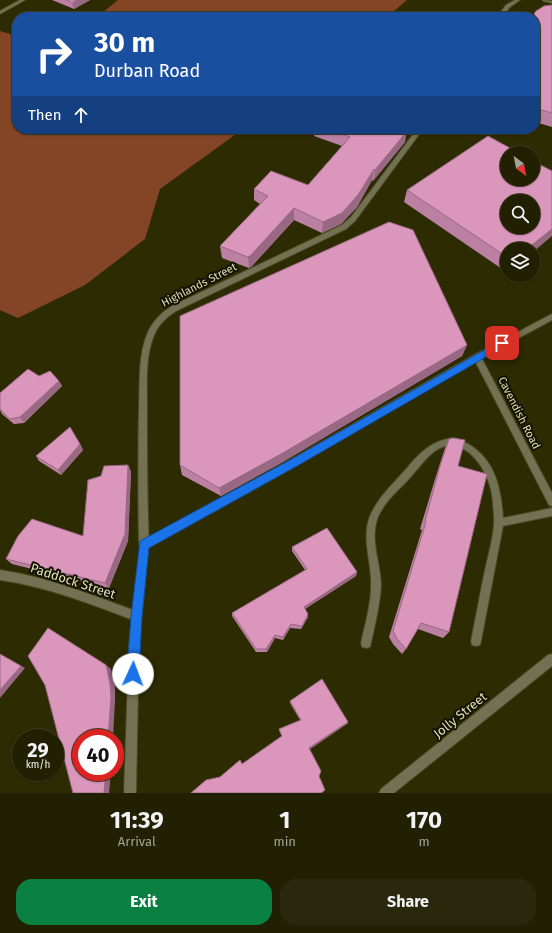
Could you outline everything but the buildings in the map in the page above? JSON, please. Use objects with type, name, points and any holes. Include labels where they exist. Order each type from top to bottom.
[{"type":"street","points":[[0,13],[23,0]]},
{"type":"street","points":[[503,12],[508,6],[518,0]]},
{"type":"street","points":[[545,0],[552,2]]},
{"type":"street","name":"Highlands Street","points":[[130,793],[136,616],[144,545],[141,458],[143,381],[146,350],[152,332],[158,320],[175,308],[344,227],[353,219],[416,134]]},
{"type":"street","points":[[144,545],[293,463],[477,357],[552,316]]},
{"type":"street","name":"Cavendish Road","points":[[477,357],[552,502]]},
{"type":"street","points":[[366,643],[376,587],[376,567],[370,544],[372,523],[381,503],[422,458],[436,446],[448,441],[462,443],[476,453],[487,468],[495,488],[499,523],[476,641]]},
{"type":"street","points":[[499,523],[552,512]]},
{"type":"street","name":"Paddock Street","points":[[0,575],[16,577],[71,593],[136,616]]},
{"type":"street","name":"Jolly Street","points":[[385,793],[552,659]]},
{"type":"shaded area","points":[[118,0],[407,0],[393,12],[103,12]]},
{"type":"shaded area","points":[[0,31],[12,35],[12,134],[236,134],[160,189],[145,239],[85,285],[18,318],[0,310]]},
{"type":"route","points":[[133,674],[136,616],[144,545],[293,463],[502,343]]}]
